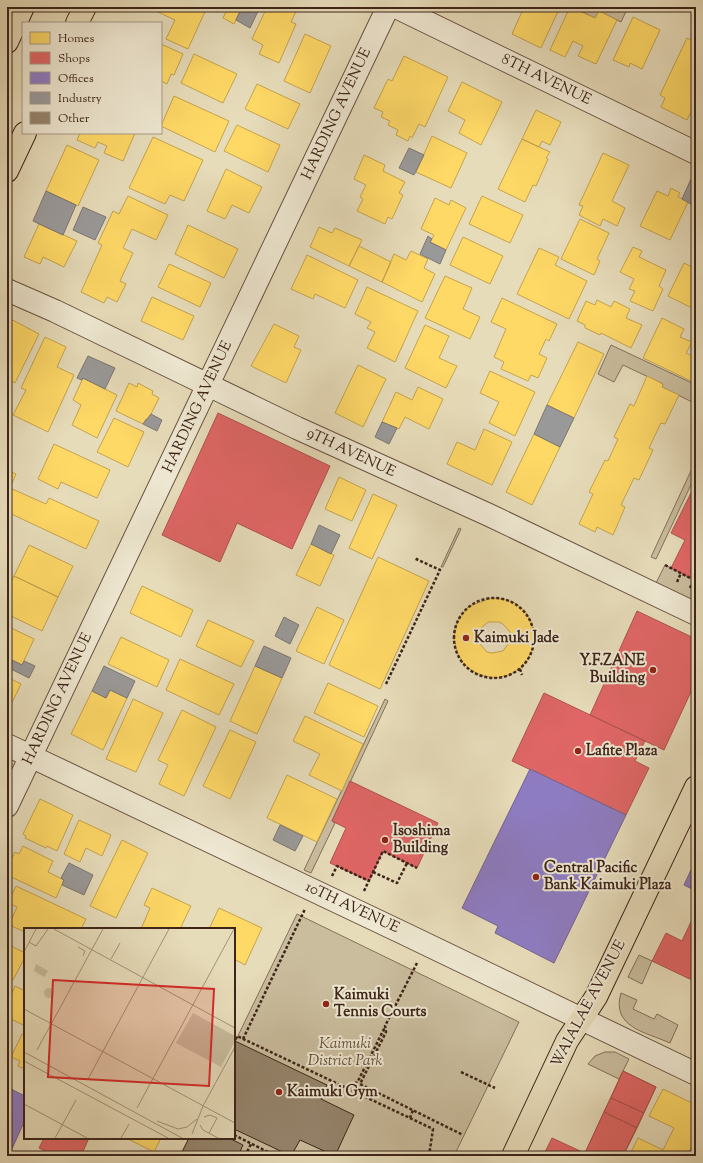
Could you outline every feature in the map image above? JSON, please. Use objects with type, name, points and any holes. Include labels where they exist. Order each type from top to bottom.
[{"type":"main road","points":[[7,42],[23,7]]},
{"type":"main road","points":[[78,22],[85,7]]},
{"type":"main road","points":[[7,171],[25,134]]},
{"type":"main road","name":"WAIALAE AVENUE","points":[[513,1156],[567,1041],[596,997],[696,787]]},
{"type":"street","name":"HARDING AVENUE","points":[[7,806],[388,7]]},
{"type":"street","name":"8TH AVENUE","points":[[396,7],[696,153]]},
{"type":"street","name":"9TH AVENUE","points":[[7,290],[55,311],[311,434],[489,515],[696,614]]},
{"type":"street","name":"10TH AVENUE","points":[[7,745],[404,932],[696,1074]]},
{"type":"path","points":[[696,484],[694,488],[696,489]]},
{"type":"path","points":[[386,684],[440,570],[414,558]]},
{"type":"path","points":[[665,565],[696,581]]},
{"type":"path","points":[[491,598],[503,598],[515,603],[525,611],[531,622],[534,635],[533,648],[528,659],[520,669],[508,675],[496,678],[484,676],[472,671],[463,663],[457,652],[454,640],[455,628],[460,617],[468,607],[491,598]]},
{"type":"path","points":[[520,669],[522,675]]},
{"type":"path","points":[[362,897],[383,851],[417,868]]},
{"type":"path","points":[[373,872],[397,883],[407,863]]},
{"type":"path","points":[[329,882],[337,866],[369,882]]},
{"type":"path","points":[[243,1039],[307,903]]},
{"type":"path","points":[[355,1082],[357,1083],[420,958]]},
{"type":"path","points":[[385,1026],[386,1032],[360,1084],[463,1135]]},
{"type":"path","points":[[235,1041],[237,1036],[433,1129],[429,1156]]},
{"type":"path","points":[[461,1072],[495,1088]]},
{"type":"path","points":[[410,1118],[413,1110]]},
{"type":"path","points":[[235,1136],[276,1156]]},
{"type":"path","points":[[252,1144],[246,1154],[253,1156]]},
{"type":"path","points":[[265,1156],[267,1152]]},
{"type":"green space","points":[[571,7],[628,7],[621,22],[599,11],[595,18]]},
{"type":"green space","points":[[611,345],[696,385],[696,404],[662,387],[663,384],[623,365],[614,382],[598,374]]},
{"type":"green space","points":[[696,460],[696,474],[656,559],[651,557]]},
{"type":"green space","points":[[459,528],[461,529],[443,567],[441,567]]},
{"type":"green space","points":[[665,565],[696,581],[696,603],[655,585]]},
{"type":"green space","points":[[385,699],[388,701],[332,821],[335,823],[311,873],[304,870]]},
{"type":"green space","name":"Kaimuki District Park","points":[[297,914],[519,1022],[454,1156],[180,1156],[188,1139],[235,1139],[235,1042]]},
{"type":"green space","points":[[639,955],[652,961],[642,984],[628,977]]},
{"type":"green space","points":[[621,993],[637,1000],[633,1009],[654,1019],[657,1014],[678,1025],[670,1043],[632,1027],[626,1021],[621,1014],[619,1004]]},
{"type":"green space","points":[[605,1052],[615,1052],[629,1059],[619,1079],[588,1064],[595,1056]]},
{"type":"building: Homes","points":[[147,7],[207,7],[188,49],[166,39],[175,20]]},
{"type":"building: Homes","points":[[228,7],[242,7],[234,24],[223,18]]},
{"type":"building: Homes","points":[[267,7],[298,7],[291,22],[296,24],[279,63],[259,54],[263,45],[252,39]]},
{"type":"building: Homes","points":[[524,7],[560,7],[541,48],[512,34]]},
{"type":"building: Homes","points":[[570,7],[595,18],[599,11],[617,20],[596,64],[578,56],[583,46],[573,41],[565,57],[550,50]]},
{"type":"building: Homes","points":[[633,17],[660,30],[642,69],[630,63],[629,67],[613,60]]},
{"type":"building: Homes","points":[[305,34],[331,46],[310,93],[284,81]]},
{"type":"building: Homes","points":[[687,38],[696,42],[696,101],[687,120],[661,107],[665,98],[660,95]]},
{"type":"building: Homes","points":[[162,44],[183,54],[174,75],[171,74],[167,84],[162,82]]},
{"type":"building: Homes","points":[[194,54],[237,74],[223,103],[181,83]]},
{"type":"building: Homes","points":[[404,56],[448,77],[425,127],[419,124],[412,138],[410,136],[408,141],[396,135],[398,130],[388,125],[390,121],[381,117],[383,112],[374,108],[388,79],[392,81]]},
{"type":"building: Homes","points":[[462,82],[502,102],[481,145],[459,133],[465,120],[448,111]]},
{"type":"building: Homes","points":[[257,84],[300,104],[288,129],[245,109]]},
{"type":"building: Homes","points":[[174,96],[229,121],[215,152],[162,126]]},
{"type":"building: Homes","points":[[536,110],[561,122],[550,145],[542,141],[539,147],[522,139]]},
{"type":"building: Homes","points":[[237,125],[280,145],[268,172],[224,151]]},
{"type":"building: Homes","points":[[80,134],[135,134],[123,161],[104,153],[107,146],[98,142],[95,148],[77,140]]},
{"type":"building: Homes","points":[[432,136],[467,153],[451,188],[416,172]]},
{"type":"building: Homes","points":[[153,137],[203,160],[184,201],[170,195],[165,204],[129,188]]},
{"type":"building: Homes","points":[[522,139],[550,152],[546,158],[548,159],[536,186],[533,185],[525,202],[498,189]]},
{"type":"building: Homes","points":[[67,145],[99,160],[78,206],[46,191]]},
{"type":"building: Homes","points":[[603,153],[629,165],[612,201],[625,208],[617,226],[603,219],[600,226],[579,215],[583,206],[579,205]]},
{"type":"building: Homes","points":[[364,155],[385,165],[383,171],[405,182],[399,193],[403,195],[392,219],[388,217],[385,224],[357,211],[363,199],[360,197],[366,185],[354,179]]},
{"type":"building: Homes","points":[[226,169],[262,187],[249,213],[232,205],[225,219],[207,211]]},
{"type":"building: Homes","points":[[671,188],[680,193],[678,197],[688,202],[670,240],[640,226],[657,191],[668,196]]},
{"type":"building: Homes","points":[[128,196],[168,215],[156,240],[132,229],[123,248],[133,253],[120,281],[126,284],[117,302],[107,297],[104,303],[81,292],[102,245],[98,243],[113,211],[119,214]]},
{"type":"building: Homes","points":[[482,196],[523,215],[510,243],[469,224]]},
{"type":"building: Homes","points":[[435,198],[449,205],[451,200],[466,208],[446,250],[430,242],[434,235],[421,229]]},
{"type":"building: Homes","points":[[580,219],[609,233],[597,259],[600,261],[594,275],[561,259]]},
{"type":"building: Homes","points":[[39,224],[77,241],[64,267],[43,257],[40,264],[24,257]]},
{"type":"building: Homes","points":[[188,225],[238,249],[224,278],[175,254]]},
{"type":"building: Homes","points":[[319,227],[332,233],[335,228],[362,240],[349,266],[310,247]]},
{"type":"building: Homes","points":[[463,237],[503,256],[490,284],[450,265]]},
{"type":"building: Homes","points":[[359,246],[391,262],[382,282],[349,266]]},
{"type":"building: Homes","points":[[633,247],[642,251],[639,257],[666,270],[659,286],[663,289],[653,311],[630,301],[635,291],[629,289],[634,279],[620,272]]},
{"type":"building: Homes","points":[[539,248],[559,257],[555,265],[587,281],[569,319],[517,294]]},
{"type":"building: Homes","points":[[411,251],[428,259],[424,268],[435,274],[422,302],[382,282],[394,254],[406,260]]},
{"type":"building: Homes","points":[[307,255],[358,280],[345,308],[315,294],[313,299],[291,289]]},
{"type":"building: Homes","points":[[684,263],[696,269],[696,310],[668,296]]},
{"type":"building: Homes","points":[[169,264],[211,283],[200,307],[158,287]]},
{"type":"building: Homes","points":[[445,276],[472,288],[463,309],[480,317],[470,339],[425,318]]},
{"type":"building: Homes","points":[[367,287],[418,311],[395,362],[367,348],[375,332],[367,328],[371,322],[355,314]]},
{"type":"building: Homes","points":[[152,297],[194,316],[183,340],[141,321]]},
{"type":"building: Homes","points":[[502,298],[557,324],[549,341],[546,339],[539,354],[547,358],[538,378],[531,375],[528,381],[501,369],[504,362],[494,357],[506,329],[491,322]]},
{"type":"building: Homes","points":[[597,300],[611,307],[614,301],[630,309],[626,318],[642,325],[631,348],[601,333],[600,335],[585,328],[585,325],[577,321],[586,301],[595,305]]},
{"type":"building: Homes","points":[[7,317],[39,334],[15,383],[7,379]]},
{"type":"building: Homes","points":[[662,318],[684,329],[680,337],[692,342],[686,353],[696,358],[696,375],[693,382],[643,358]]},
{"type":"building: Homes","points":[[274,324],[299,336],[294,347],[301,350],[286,383],[251,366]]},
{"type":"building: Homes","points":[[425,325],[449,336],[439,358],[457,366],[446,388],[405,368]]},
{"type":"building: Homes","points":[[45,337],[66,347],[57,367],[74,375],[48,432],[13,415],[26,390],[21,388]]},
{"type":"building: Homes","points":[[578,342],[604,354],[574,418],[547,405]]},
{"type":"building: Homes","points":[[358,365],[386,379],[363,427],[335,413]]},
{"type":"building: Homes","points":[[490,371],[535,392],[515,436],[489,423],[499,402],[480,393]]},
{"type":"building: Homes","points":[[647,376],[663,384],[662,387],[679,395],[665,424],[661,423],[649,448],[653,450],[639,480],[634,478],[621,505],[625,507],[613,535],[597,527],[595,532],[579,524],[593,494],[589,492],[605,460],[608,461],[618,439],[614,437],[630,404],[634,406]]},
{"type":"building: Homes","points":[[83,378],[117,395],[97,438],[72,425],[81,405],[73,400]]},
{"type":"building: Homes","points":[[129,383],[137,387],[138,383],[153,391],[152,394],[159,398],[148,420],[146,419],[143,424],[116,411]]},
{"type":"building: Homes","points":[[418,387],[443,399],[429,429],[405,417],[399,429],[382,422],[396,392],[412,400]]},
{"type":"building: Homes","points":[[114,418],[144,432],[128,467],[97,452]]},
{"type":"building: Homes","points":[[484,429],[512,442],[492,485],[447,464],[457,442],[475,450]]},
{"type":"building: Homes","points":[[534,434],[560,447],[532,505],[506,492]]},
{"type":"building: Homes","points":[[54,444],[110,470],[97,498],[61,482],[58,489],[38,479]]},
{"type":"building: Homes","points":[[7,470],[16,474],[10,488],[46,504],[49,498],[99,521],[86,549],[7,512]]},
{"type":"building: Homes","points":[[339,477],[366,490],[352,521],[325,509]]},
{"type":"building: Homes","points":[[373,494],[397,505],[372,559],[349,548]]},
{"type":"building: Homes","points":[[311,544],[334,555],[320,586],[296,575]]},
{"type":"building: Homes","points":[[29,545],[73,566],[58,597],[14,576]]},
{"type":"building: Homes","points":[[378,557],[429,581],[380,689],[329,665]]},
{"type":"building: Homes","points":[[14,576],[58,597],[42,631],[7,614],[7,591]]},
{"type":"building: Homes","points":[[142,586],[193,610],[181,637],[130,613]]},
{"type":"building: Homes","name":"Kaimuki Jade","points":[[491,598],[503,599],[515,603],[525,611],[531,622],[534,635],[533,648],[528,659],[520,669],[509,675],[496,678],[484,676],[472,671],[463,663],[457,652],[454,640],[455,628],[460,617],[468,607]],"holes":[[[488,622],[499,622],[503,624],[510,632],[509,643],[503,651],[492,653],[487,652],[480,644],[478,639],[480,629]]]},
{"type":"building: Homes","points":[[317,607],[344,620],[324,664],[296,651]]},
{"type":"building: Homes","points":[[208,620],[254,641],[241,667],[196,646]]},
{"type":"building: Homes","points":[[7,626],[34,639],[22,665],[7,658]]},
{"type":"building: Homes","points":[[121,637],[169,660],[157,687],[108,664]]},
{"type":"building: Homes","points":[[180,659],[234,684],[219,715],[166,690]]},
{"type":"building: Homes","points":[[255,666],[282,678],[257,734],[230,721]]},
{"type":"building: Homes","points":[[7,677],[21,684],[7,713]]},
{"type":"building: Homes","points":[[328,683],[378,706],[364,737],[314,713]]},
{"type":"building: Homes","points":[[110,690],[127,698],[103,750],[71,734],[92,691],[106,698]]},
{"type":"building: Homes","points":[[133,699],[163,713],[136,772],[106,759]]},
{"type":"building: Homes","points":[[182,710],[216,727],[184,796],[159,784],[168,765],[158,760]]},
{"type":"building: Homes","points":[[305,716],[363,744],[342,791],[309,775],[320,754],[293,741]]},
{"type":"building: Homes","points":[[230,730],[256,742],[230,799],[203,786]]},
{"type":"building: Homes","points":[[287,775],[337,799],[317,842],[267,818]]},
{"type":"building: Homes","points":[[40,799],[73,815],[57,851],[47,846],[46,848],[25,838],[26,836],[23,834]]},
{"type":"building: Homes","points":[[79,820],[111,835],[102,856],[86,848],[80,862],[64,854]]},
{"type":"building: Homes","points":[[122,840],[148,853],[116,918],[90,906]]},
{"type":"building: Homes","points":[[23,846],[53,861],[48,872],[64,880],[56,898],[7,875],[7,869],[15,852],[19,854]]},
{"type":"building: Homes","points":[[16,886],[86,919],[82,928],[24,928],[24,932],[9,925],[17,907],[8,903]]},
{"type":"building: Homes","points":[[152,888],[191,906],[180,928],[141,928],[150,908],[144,905]]},
{"type":"building: Homes","points":[[219,908],[262,928],[245,965],[235,960],[235,928],[209,928]]},
{"type":"building: Homes","points":[[7,944],[24,952],[24,959],[13,980],[7,977]]},
{"type":"building: Homes","points":[[15,986],[24,990],[24,1026],[7,1017],[7,993],[11,995]]},
{"type":"building: Homes","points":[[22,1034],[24,1035],[24,1069],[18,1066],[20,1061],[11,1057]]},
{"type":"building: Homes","points":[[663,1089],[696,1105],[696,1137],[687,1156],[629,1156],[638,1138],[663,1150],[674,1128],[649,1116]]},
{"type":"building: Homes","points":[[128,1139],[160,1139],[154,1152]]},
{"type":"building: Shops","points":[[218,413],[330,466],[292,549],[237,523],[220,562],[162,535]]},
{"type":"building: Shops","points":[[692,491],[696,493],[696,581],[671,568],[685,540],[671,533]]},
{"type":"building: Shops","name":"Y.F.ZANE Building","points":[[637,611],[696,639],[696,647],[692,657],[696,659],[696,681],[664,750],[590,715]]},
{"type":"building: Shops","name":"Lafite Plaza","points":[[544,693],[645,741],[635,761],[649,768],[626,815],[512,761]]},
{"type":"building: Shops","name":"Isoshima Building","points":[[350,781],[438,823],[417,868],[383,851],[369,881],[330,863],[346,828],[332,821]]},
{"type":"building: Shops","points":[[696,911],[696,982],[652,961],[666,933],[682,941]]},
{"type":"building: Shops","points":[[623,1071],[656,1087],[623,1156],[591,1156],[585,1153]]},
{"type":"building: Shops","points":[[623,1071],[656,1087],[644,1113],[611,1098]]},
{"type":"building: Shops","points":[[611,1098],[644,1113],[637,1128],[604,1112]]},
{"type":"building: Shops","points":[[604,1112],[637,1128],[623,1156],[591,1156],[585,1153]]},
{"type":"building: Shops","points":[[552,1138],[591,1156],[543,1156]]},
{"type":"building: Shops","points":[[44,1139],[89,1139],[81,1156],[52,1156],[53,1155],[39,1148]]},
{"type":"building: Offices","name":"Central Pacific Bank Kaimuki Plaza","points":[[530,769],[626,815],[554,963],[495,933],[498,926],[462,908]]},
{"type":"building: Offices","points":[[696,859],[696,891],[684,885]]},
{"type":"building: Offices","points":[[7,1087],[24,1096],[24,1122],[11,1151],[7,1149]]},
{"type":"building: Industry","points":[[242,7],[260,7],[250,28],[236,20]]},
{"type":"building: Industry","points":[[409,148],[424,155],[414,175],[399,168]]},
{"type":"building: Industry","points":[[691,179],[696,181],[696,207],[682,199]]},
{"type":"building: Industry","points":[[46,191],[76,205],[63,235],[33,221]]},
{"type":"building: Industry","points":[[83,207],[106,217],[95,240],[73,230]]},
{"type":"building: Industry","points":[[428,236],[432,239],[430,242],[446,250],[440,264],[420,254]]},
{"type":"building: Industry","points":[[88,356],[115,368],[105,389],[83,378],[82,380],[77,378]]},
{"type":"building: Industry","points":[[7,389],[10,391],[7,398]]},
{"type":"building: Industry","points":[[547,405],[574,418],[560,447],[534,434]]},
{"type":"building: Industry","points":[[151,414],[162,420],[157,431],[143,424]]},
{"type":"building: Industry","points":[[382,422],[397,428],[389,444],[375,437]]},
{"type":"building: Industry","points":[[319,525],[340,535],[331,554],[311,544]]},
{"type":"building: Industry","points":[[284,617],[299,625],[290,644],[275,636]]},
{"type":"building: Industry","points":[[264,646],[291,658],[282,678],[255,666]]},
{"type":"building: Industry","points":[[10,659],[22,665],[24,661],[35,666],[29,678],[7,667]]},
{"type":"building: Industry","points":[[104,666],[135,681],[127,698],[110,690],[106,698],[92,691]]},
{"type":"building: Industry","points":[[280,825],[303,836],[295,851],[273,840]]},
{"type":"building: Industry","points":[[69,863],[93,875],[84,895],[62,885],[64,880],[61,878]]},
{"type":"building: Other","name":"Kaimuki Gym","points":[[235,1041],[327,1085],[321,1099],[354,1115],[335,1156],[300,1140],[291,1156],[235,1129]]},
{"type":"building: Other","points":[[188,1139],[231,1139],[243,1145],[238,1156],[180,1156]]},
{"type":"place","name":"Kaimuki Jade","points":[[466,638]]},
{"type":"place","name":"Y.F.ZANE Building","points":[[653,670]]},
{"type":"place","name":"Lafite Plaza","points":[[578,751]]},
{"type":"place","name":"Isoshima Building","points":[[385,840]]},
{"type":"place","name":"Central Pacific Bank Kaimuki Plaza","points":[[536,877]]},
{"type":"place","name":"Kaimuki Tennis Courts","points":[[326,1004]]},
{"type":"place","name":"Kaimuki Gym","points":[[279,1092]]}]
